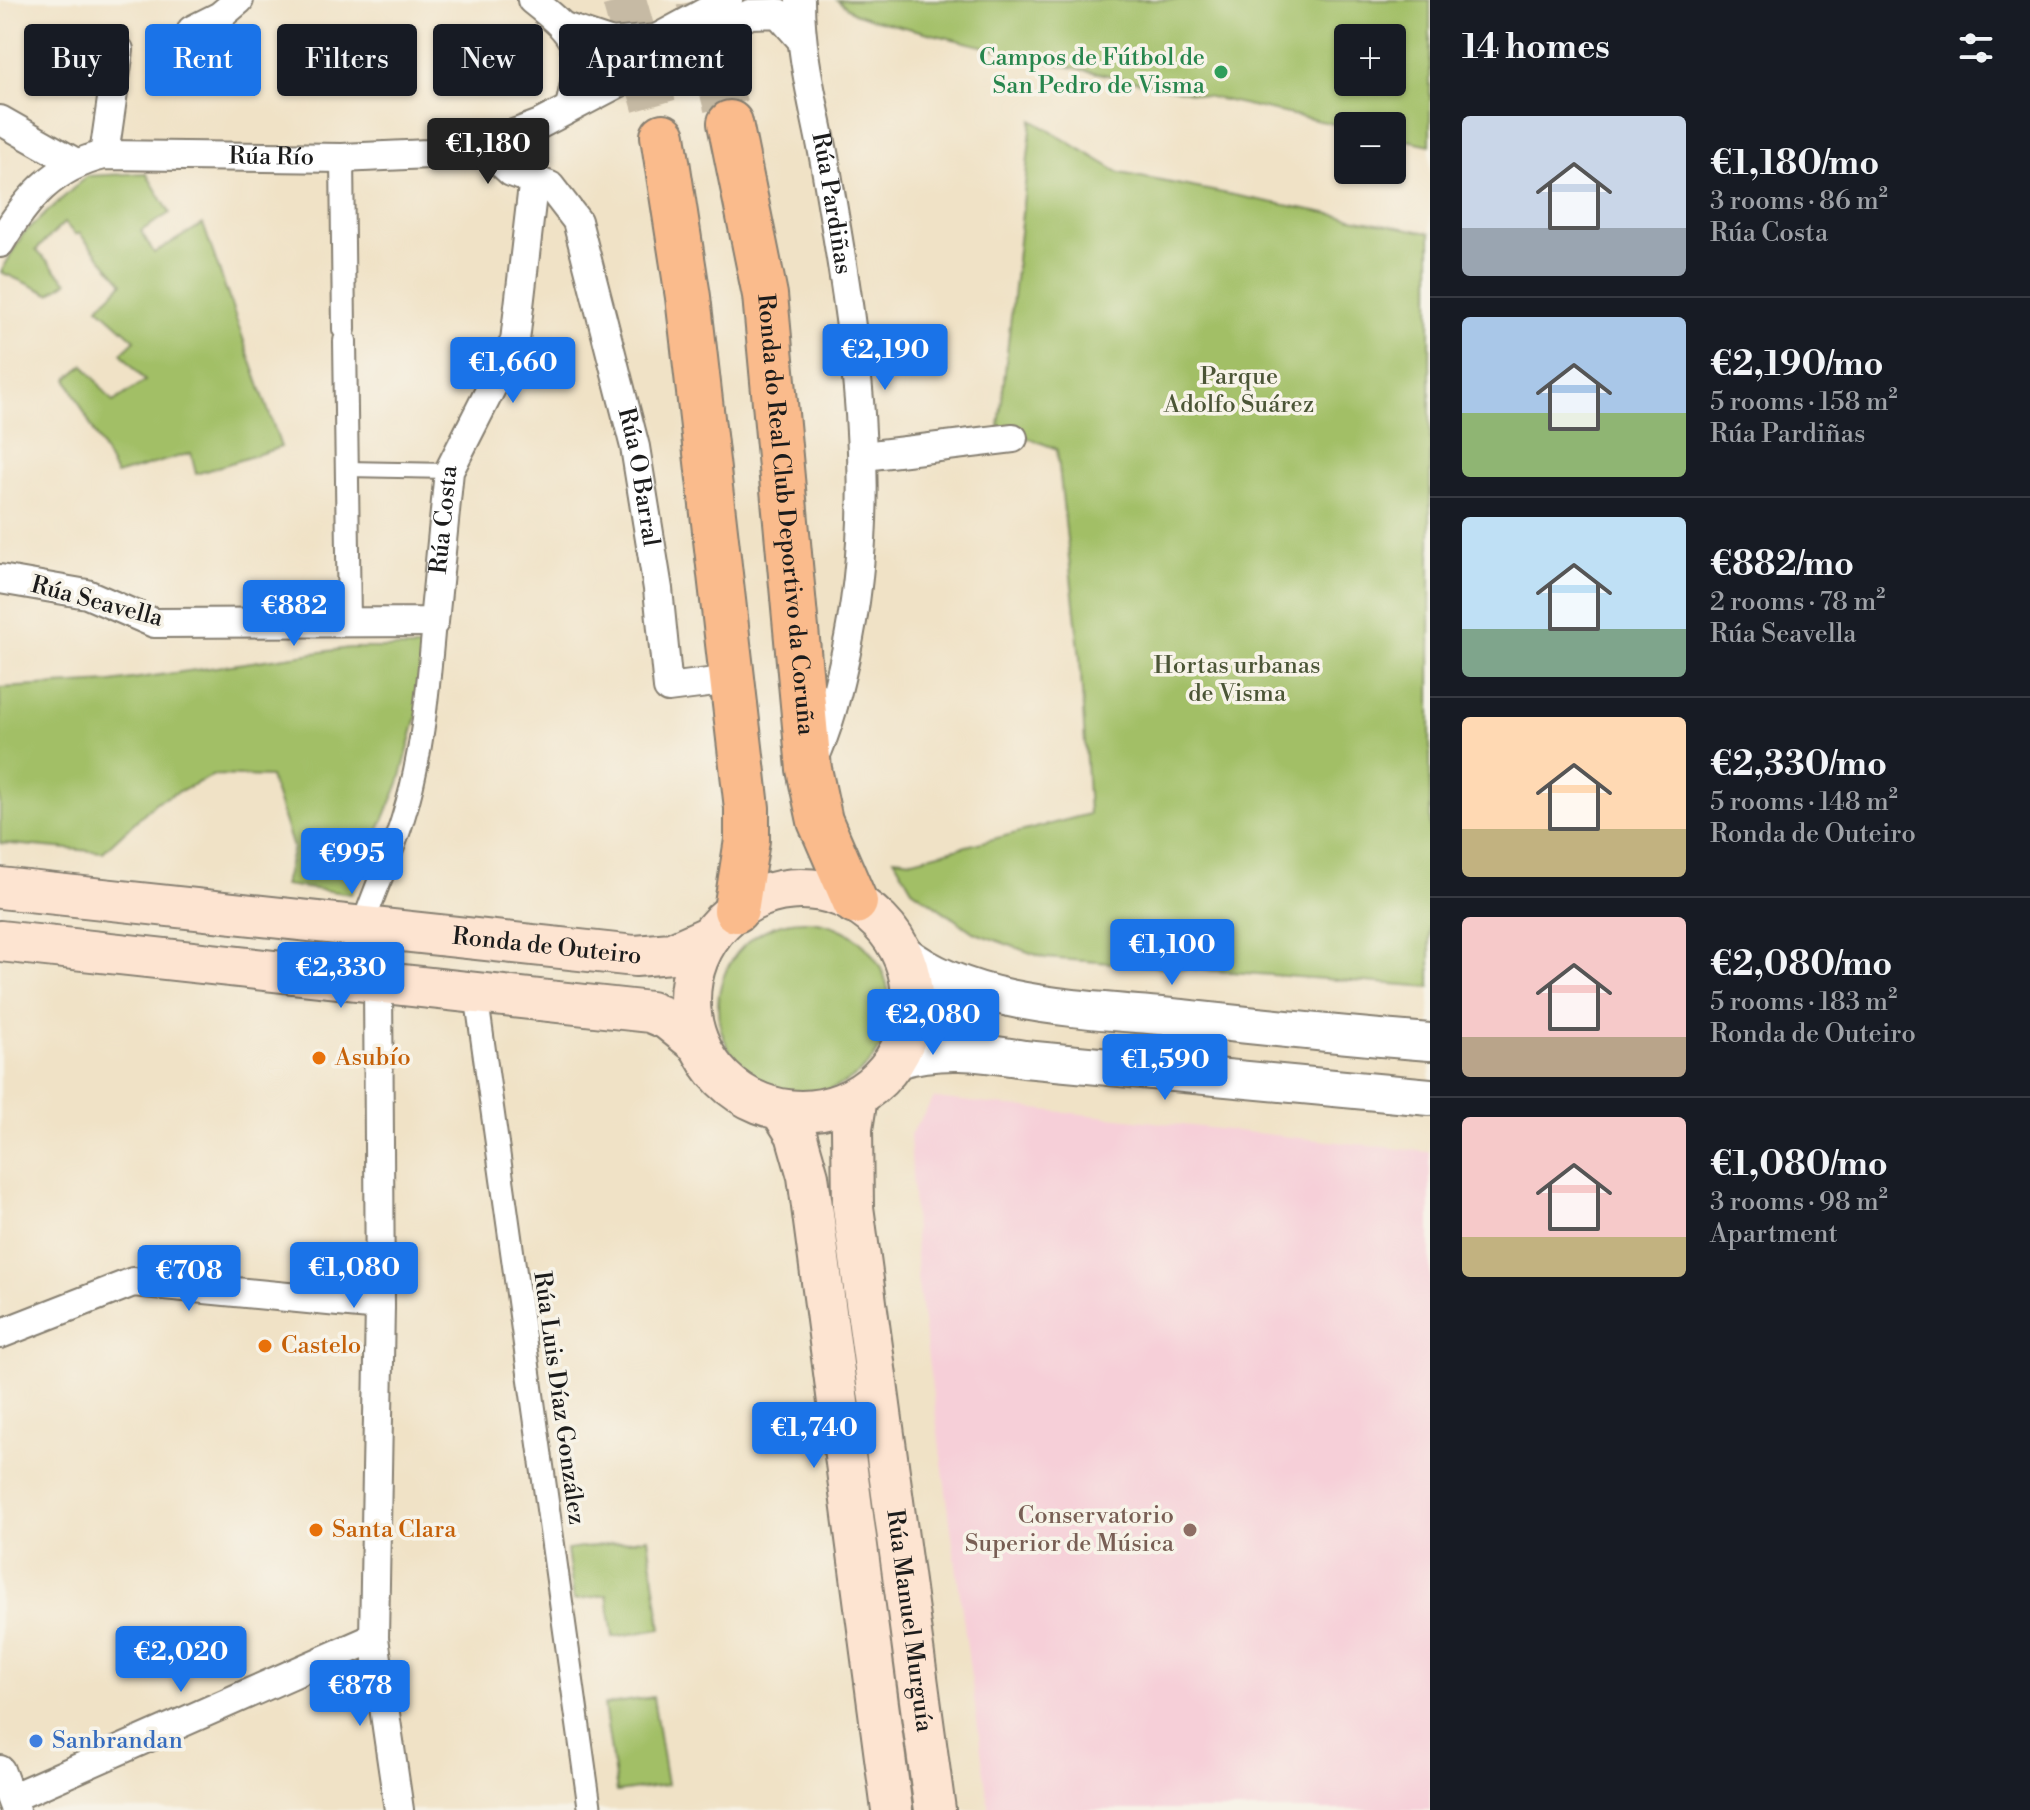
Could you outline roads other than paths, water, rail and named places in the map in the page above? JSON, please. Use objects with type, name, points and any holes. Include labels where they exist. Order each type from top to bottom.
[{"type":"highway","name":"Ronda do Real Club Deportivo da Coruña","points":[[730,123],[765,295],[809,769],[820,821],[855,902]]},
{"type":"highway","points":[[663,136],[688,297],[747,808],[747,840],[723,923]]},
{"type":"main road","name":"Ronda de Outeiro","points":[[0,888],[362,929],[652,956],[672,953],[723,923],[758,897],[807,888],[855,902],[875,916],[902,952],[911,979],[913,1007],[908,1035],[896,1060],[872,1087],[857,1097],[820,1111],[781,1110],[763,1106],[732,1088],[718,1075],[698,1044],[667,1019],[650,1012],[0,941]]},
{"type":"main road","name":"Ronda de Outeiro","points":[[698,1044],[689,1000],[699,956],[723,923]]},
{"type":"main road","name":"Rúa Manuel Murguía","points":[[857,1097],[852,1129],[853,1207],[935,1810]]},
{"type":"main road","name":"Rúa Manuel Murguía","points":[[781,1110],[796,1134],[808,1176],[892,1810]]},
{"type":"street","points":[[204,24],[220,16],[239,0]]},
{"type":"street","points":[[532,0],[562,24]]},
{"type":"street","points":[[684,24],[728,0]]},
{"type":"street","name":"Rúa Pardiñas","points":[[800,0],[800,38],[826,168],[856,366],[864,456],[864,547],[858,602],[834,709],[809,769]]},
{"type":"street","name":"Rúa Río","points":[[0,243],[14,220],[50,179],[74,162],[104,155],[342,158],[428,154],[492,142],[540,124],[750,14],[778,13],[800,38]]},
{"type":"street","points":[[104,155],[112,96]]},
{"type":"street","points":[[570,107],[572,96]]},
{"type":"street","points":[[0,120],[74,162]]},
{"type":"street","points":[[492,142],[497,159],[511,172],[534,177]]},
{"type":"street","points":[[342,158],[349,621]]},
{"type":"street","name":"Rúa O Barral","points":[[534,177],[560,195],[577,221],[581,236],[635,447],[658,589],[668,688],[731,680]]},
{"type":"street","name":"Rúa Costa","points":[[362,929],[372,895],[403,819],[424,733],[449,471],[515,341],[534,177]]},
{"type":"street","points":[[864,456],[1013,438]]},
{"type":"street","name":"Rúa Seavella","points":[[0,579],[87,594],[154,623],[434,622]]},
{"type":"street","name":"Ronda de Outeiro","points":[[902,952],[935,973],[1015,998],[1328,1034],[1430,1042]]},
{"type":"street","points":[[378,982],[380,1306],[374,1638],[399,1810]]},
{"type":"street","name":"Rúa Luis Díaz González","points":[[476,993],[590,1810]]},
{"type":"street","points":[[896,1060],[918,1053],[974,1051],[1024,1059],[1430,1097]]},
{"type":"street","points":[[0,1334],[133,1282],[380,1306]]},
{"type":"street","points":[[0,1770],[13,1804],[374,1638]]},
{"type":"lane","points":[[347,469],[449,471]]},
{"type":"tunnel","points":[[624,0],[663,136]]},
{"type":"tunnel","points":[[698,0],[730,123]]},
{"type":"place","name":"Campos de Fútbol de San Pedro de Visma","points":[[1221,72]]},
{"type":"place","name":"Asubío","points":[[319,1058]]},
{"type":"place","name":"Castelo","points":[[265,1346]]},
{"type":"place","name":"Santa Clara","points":[[316,1530]]},
{"type":"place","name":"Conservatorio Superior de Música","points":[[1190,1530]]},
{"type":"place","name":"Sanbrandan","points":[[36,1741]]},
{"type":"park label","name":"Parque Adolfo Suárez","points":[[1239,391]]},
{"type":"park label","name":"Hortas urbanas de Visma","points":[[1237,680]]}]
